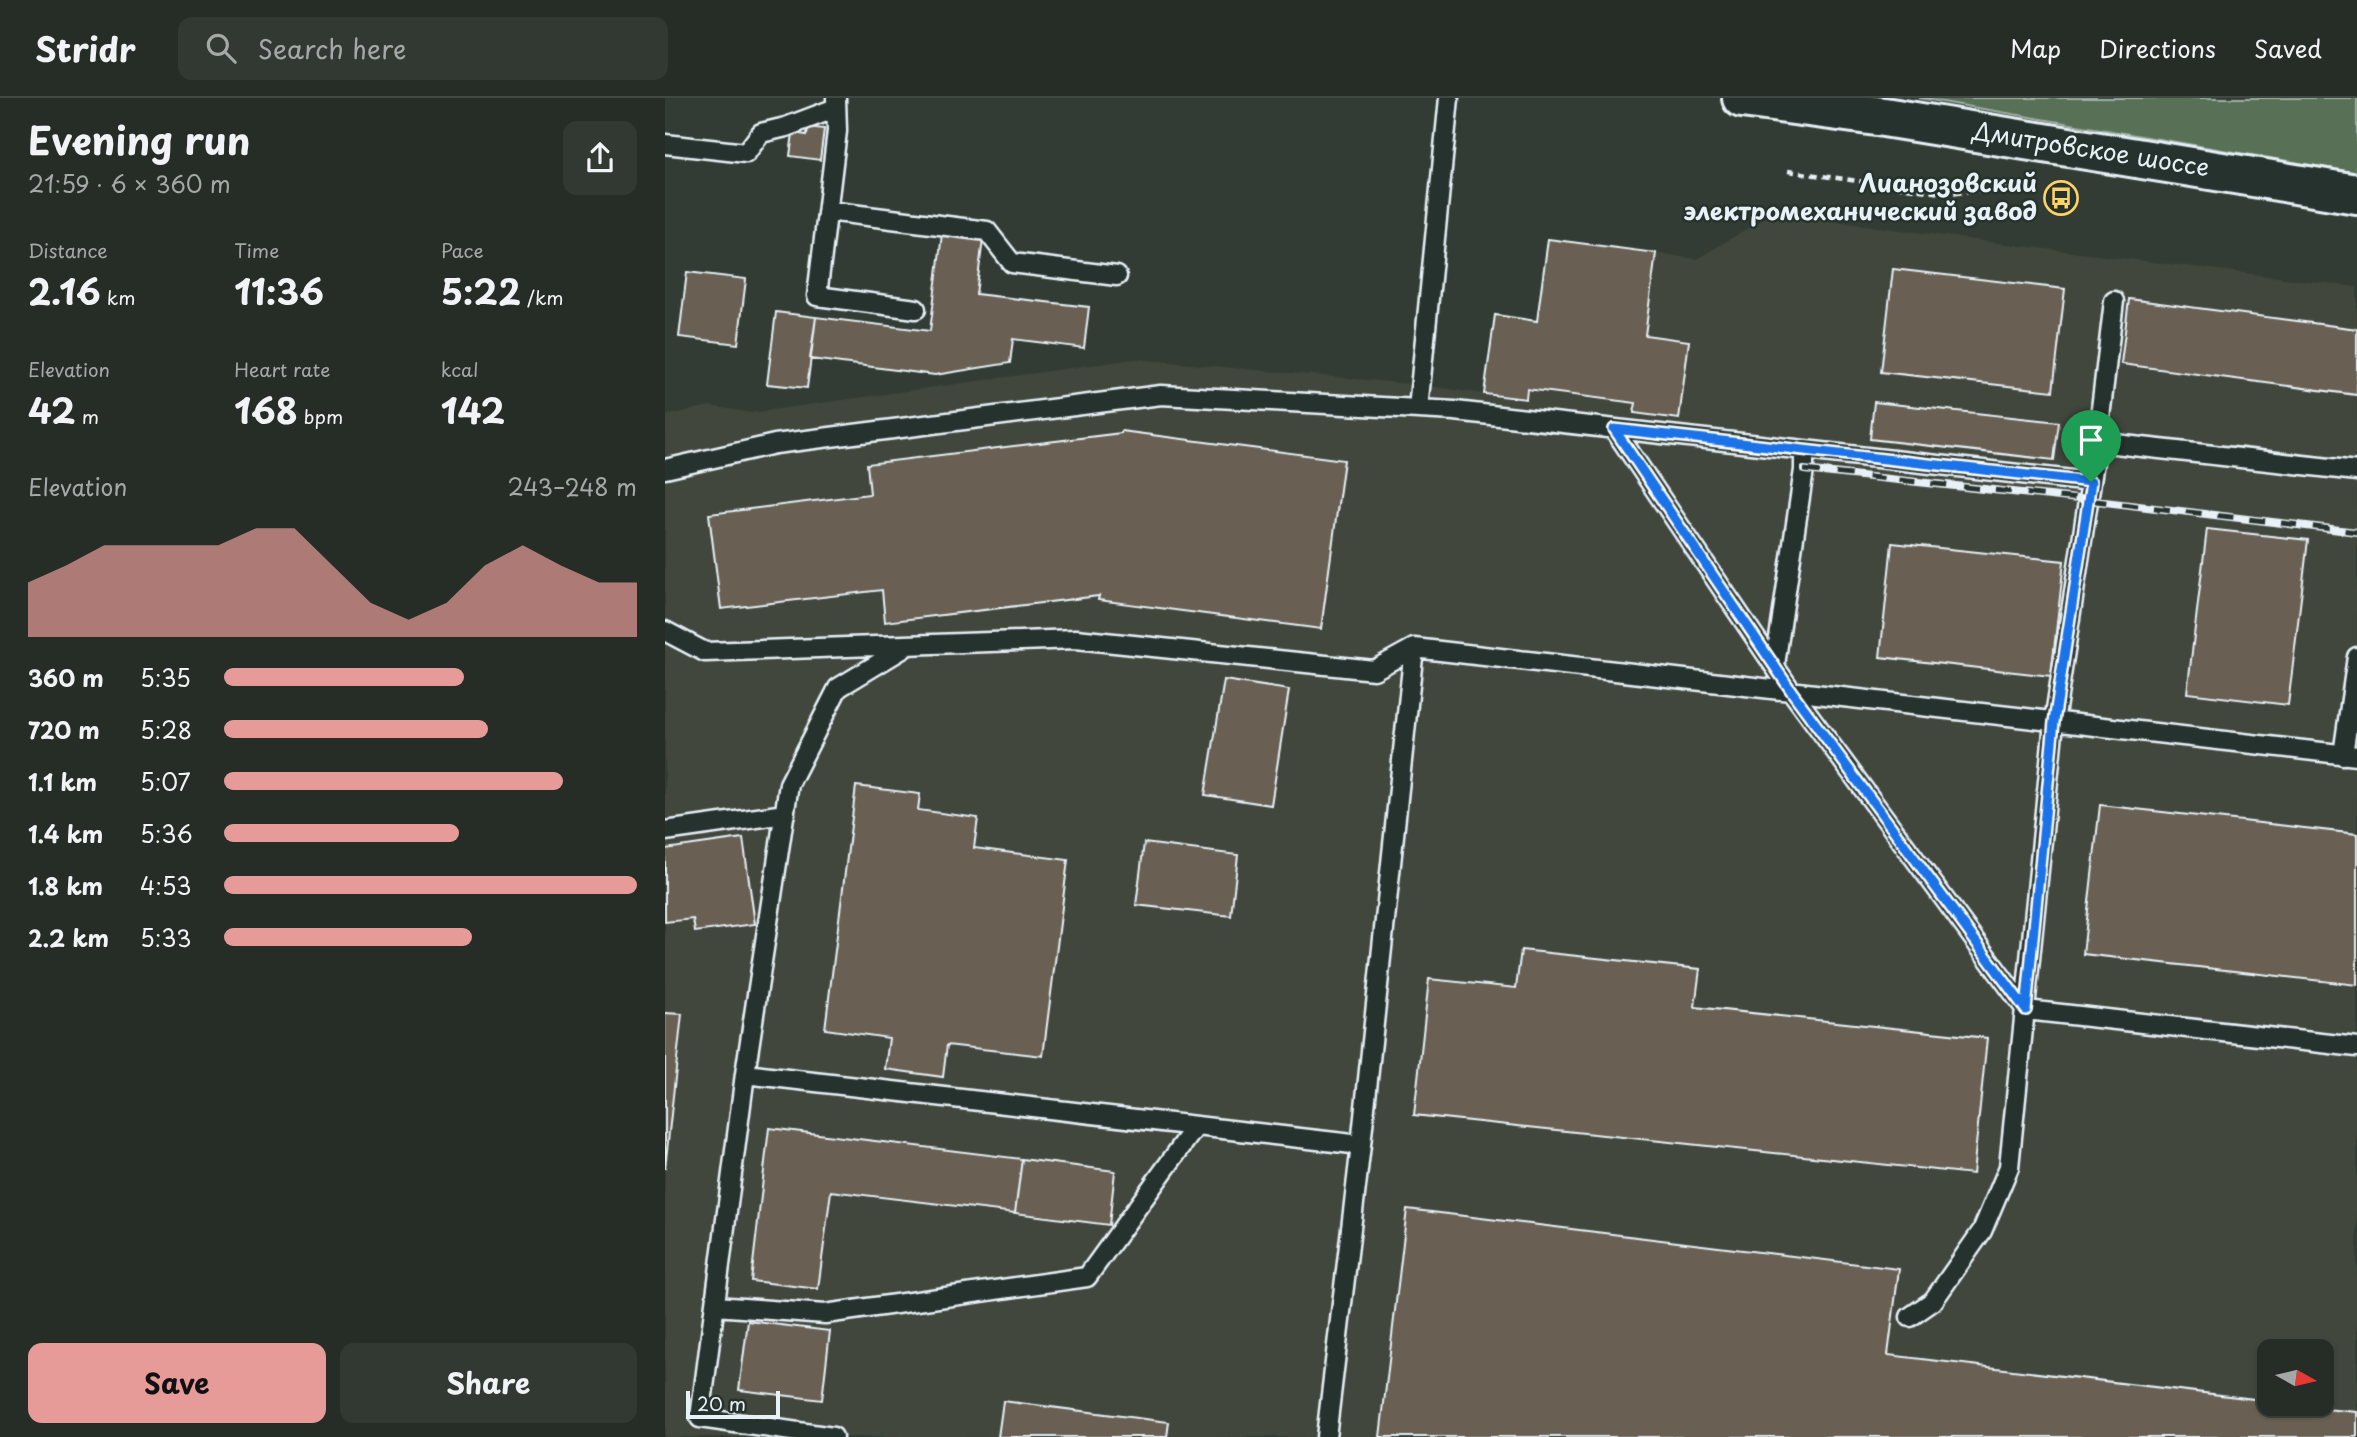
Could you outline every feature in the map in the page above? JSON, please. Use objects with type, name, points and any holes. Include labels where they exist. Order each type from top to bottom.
[{"type":"main road","name":"Дмитровское шоссе","points":[[1742,98],[1884,117],[2357,194]]},
{"type":"lane","points":[[1418,409],[1450,98]]},
{"type":"lane","points":[[665,144],[746,153],[761,133],[786,127],[836,103],[837,131],[817,296],[916,309]]},
{"type":"lane","points":[[828,211],[987,231],[1011,263],[1117,276]]},
{"type":"lane","points":[[1910,1317],[1933,1301],[1982,1231],[2009,1167],[2054,722],[2097,442],[2113,301]]},
{"type":"lane","points":[[665,469],[775,444],[1161,395],[1455,411],[2091,482]]},
{"type":"lane","points":[[1614,429],[1792,692],[2026,1010],[2357,1047]]},
{"type":"lane","points":[[2097,442],[2357,471]]},
{"type":"lane","points":[[1775,665],[1804,470],[1804,451]]},
{"type":"lane","points":[[665,631],[705,652],[1076,639],[1374,670],[1414,648],[2350,756],[2357,657]]},
{"type":"lane","points":[[833,1437],[700,1418],[745,1074],[789,784],[838,688],[907,646]]},
{"type":"lane","points":[[1326,1437],[1414,648]]},
{"type":"lane","points":[[665,831],[785,814]]},
{"type":"lane","points":[[745,1074],[1360,1145]]},
{"type":"lane","points":[[715,1306],[825,1314],[1087,1277],[1196,1126]]},
{"type":"path","points":[[1788,171],[1948,194],[2014,187]]},
{"type":"shaded area","name":"Лианозовский электромеханический завод","points":[[1773,213],[2357,287],[2357,1437],[665,1437],[665,416],[710,406],[751,413],[1135,359],[1421,385],[1484,394],[1495,315],[1537,320],[1548,239],[1697,259]]},
{"type":"green space","points":[[1919,98],[2357,98],[2357,173]]},
{"type":"building","points":[[808,127],[824,129],[820,160],[790,156],[793,133],[807,135]]},
{"type":"building","points":[[942,234],[983,239],[976,294],[1089,307],[1084,348],[1013,339],[1010,363],[935,375],[810,359],[816,317],[930,331]]},
{"type":"building","points":[[1548,239],[1656,253],[1645,335],[1689,341],[1679,419],[1634,413],[1636,403],[1527,389],[1526,399],[1484,394],[1495,315],[1537,321]]},
{"type":"building","points":[[1893,269],[2065,289],[2053,391],[1881,372]]},
{"type":"building","points":[[687,272],[746,279],[738,344],[679,337]]},
{"type":"building","points":[[2129,299],[2357,329],[2357,395],[2121,364]]},
{"type":"building","points":[[776,312],[816,317],[807,388],[767,384]]},
{"type":"building","points":[[1874,402],[2059,422],[2054,460],[1870,439]]},
{"type":"building","points":[[1121,431],[1344,460],[1321,629],[1098,600],[1099,596],[885,622],[882,590],[721,609],[709,514],[870,494],[867,464]]},
{"type":"building","points":[[2207,529],[2308,540],[2288,705],[2187,693]]},
{"type":"building","points":[[1892,543],[2064,561],[2051,676],[1880,657]]},
{"type":"building","points":[[1224,680],[1289,690],[1271,805],[1205,795]]},
{"type":"building","points":[[856,786],[920,794],[918,810],[978,818],[974,848],[1068,860],[1043,1056],[947,1045],[943,1077],[885,1069],[889,1038],[825,1029]]},
{"type":"building","points":[[2100,805],[2357,834],[2357,985],[2083,954]]},
{"type":"building","points":[[743,838],[755,924],[695,932],[693,919],[665,922],[665,849]]},
{"type":"building","points":[[1144,843],[1238,855],[1231,916],[1136,905]]},
{"type":"building","points":[[1521,950],[1700,969],[1695,1007],[1987,1038],[1973,1174],[1414,1115],[1429,979],[1516,988]]},
{"type":"building","points":[[665,1013],[682,1014],[665,1169]]},
{"type":"building","points":[[769,1128],[1022,1159],[1015,1213],[831,1191],[818,1289],[751,1281]]},
{"type":"building","points":[[1022,1159],[1115,1171],[1109,1225],[1015,1213]]},
{"type":"building","points":[[1407,1209],[1899,1269],[1888,1355],[2257,1399],[2257,1416],[2335,1416],[2335,1410],[2357,1412],[2357,1437],[1380,1437]]},
{"type":"building","points":[[748,1321],[830,1331],[822,1400],[739,1390]]},
{"type":"building","points":[[1003,1401],[1169,1422],[1167,1437],[998,1437]]},
{"type":"railway","points":[[1804,470],[2357,532]]},
{"type":"place","name":"Лианозовский электромеханический завод","points":[[2061,198]]},
{"type":"route","points":[[1614,429],[2091,482],[2054,722],[2026,1010],[1792,692],[1614,429]]}]
